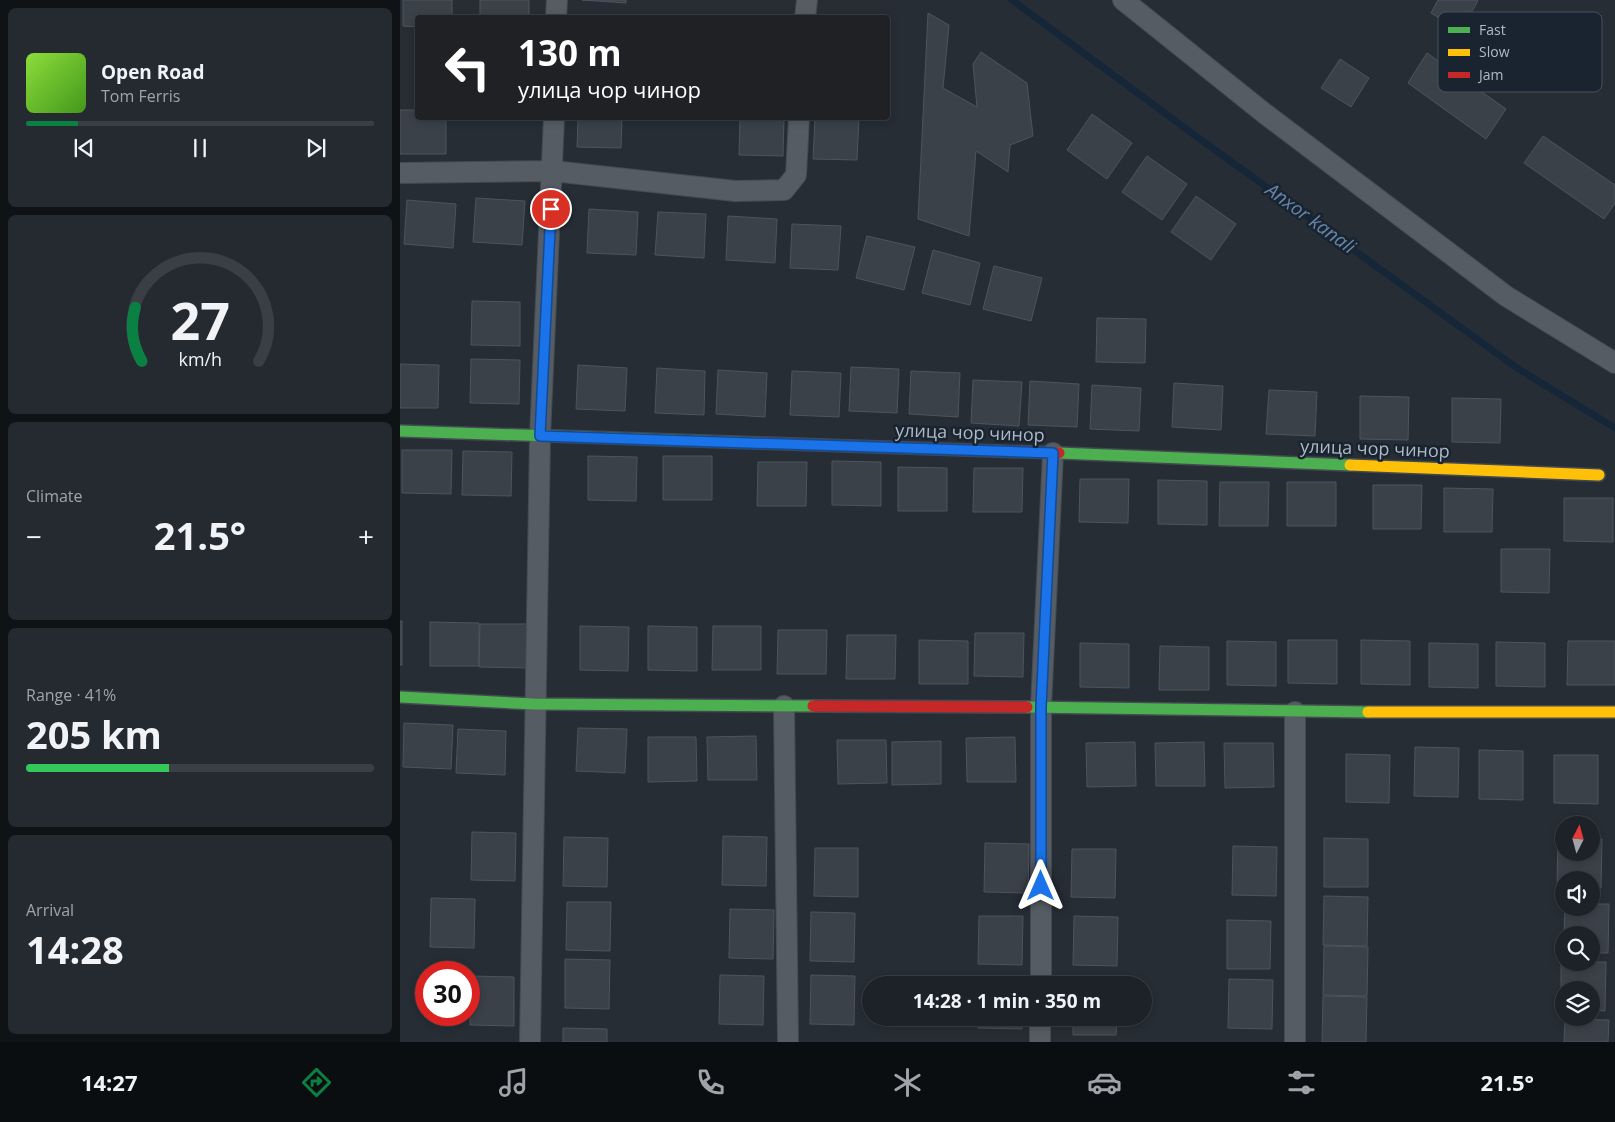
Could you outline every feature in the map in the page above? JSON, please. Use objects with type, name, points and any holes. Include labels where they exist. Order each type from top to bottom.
[{"type":"street","points":[[556,15],[557,0]]},
{"type":"street","points":[[806,15],[807,0]]},
{"type":"street","points":[[1123,0],[1264,113],[1506,296],[1615,363]]},
{"type":"street","points":[[530,1042],[534,704],[540,436],[554,120]]},
{"type":"street","points":[[400,173],[553,171],[735,191],[784,190],[796,175],[799,120]]},
{"type":"street","name":"улица чор чинор","points":[[400,432],[1053,453],[1599,475]]},
{"type":"street","points":[[1040,976],[1041,707],[1053,453]]},
{"type":"street","points":[[400,697],[534,704],[1041,707],[1295,712],[1615,712]]},
{"type":"street","points":[[784,706],[788,1042]]},
{"type":"street","points":[[1295,712],[1295,1042]]},
{"type":"street","points":[[1040,1026],[1040,1042]]},
{"type":"building","points":[[403,0],[452,0],[452,15],[415,15],[415,27],[403,26]]},
{"type":"building","points":[[480,0],[529,0],[529,15],[480,15]]},
{"type":"building","points":[[582,0],[626,0],[626,3]]},
{"type":"building","points":[[1438,0],[1478,1],[1471,12],[1438,12],[1438,17],[1431,13]]},
{"type":"building","points":[[928,13],[949,25],[943,88],[977,107],[973,64],[981,52],[1027,83],[1033,136],[1010,145],[1008,172],[976,151],[969,236],[918,219]]},
{"type":"building","points":[[1427,53],[1438,61],[1438,92],[1482,92],[1506,109],[1486,139],[1408,83]]},
{"type":"building","points":[[1340,59],[1369,78],[1351,107],[1321,88]]},
{"type":"building","points":[[400,110],[415,110],[415,120],[446,120],[446,154],[400,154]]},
{"type":"building","points":[[1092,114],[1132,143],[1107,179],[1067,150]]},
{"type":"building","points":[[578,120],[622,120],[621,148],[577,147]]},
{"type":"building","points":[[740,120],[784,120],[783,156],[739,155]]},
{"type":"building","points":[[815,120],[859,120],[857,160],[813,159]]},
{"type":"building","points":[[1543,136],[1615,185],[1615,203],[1604,219],[1524,163]]},
{"type":"building","points":[[1147,156],[1187,184],[1162,220],[1122,192]]},
{"type":"building","points":[[1196,196],[1236,224],[1211,260],[1171,232]]},
{"type":"building","points":[[476,198],[525,201],[522,245],[473,242]]},
{"type":"building","points":[[407,200],[456,204],[453,248],[404,244]]},
{"type":"building","points":[[589,209],[638,212],[636,255],[587,253]]},
{"type":"building","points":[[658,212],[706,214],[704,258],[655,255]]},
{"type":"building","points":[[728,216],[777,219],[775,263],[726,260]]},
{"type":"building","points":[[792,224],[841,226],[838,270],[790,268]]},
{"type":"building","points":[[867,236],[915,247],[904,290],[856,278]]},
{"type":"building","points":[[933,250],[980,263],[970,305],[922,293]]},
{"type":"building","points":[[994,266],[1042,278],[1031,321],[983,309]]},
{"type":"building","points":[[472,301],[520,302],[520,346],[471,345]]},
{"type":"building","points":[[1097,318],[1146,319],[1145,363],[1096,362]]},
{"type":"building","points":[[471,359],[520,360],[519,404],[470,403]]},
{"type":"building","points":[[400,364],[439,365],[438,408],[400,408]]},
{"type":"building","points":[[578,365],[627,368],[625,411],[576,409]]},
{"type":"building","points":[[851,367],[899,369],[897,413],[849,411]]},
{"type":"building","points":[[657,368],[705,371],[704,415],[655,413]]},
{"type":"building","points":[[718,370],[767,373],[765,417],[716,414]]},
{"type":"building","points":[[792,371],[841,373],[839,417],[790,415]]},
{"type":"building","points":[[911,371],[960,373],[958,417],[909,414]]},
{"type":"building","points":[[973,380],[1022,382],[1019,426],[971,423]]},
{"type":"building","points":[[1030,381],[1079,384],[1077,427],[1028,425]]},
{"type":"building","points":[[1174,383],[1223,386],[1221,430],[1172,427]]},
{"type":"building","points":[[1092,385],[1141,388],[1139,431],[1090,429]]},
{"type":"building","points":[[1269,390],[1317,392],[1315,436],[1266,434]]},
{"type":"building","points":[[1360,396],[1409,397],[1408,440],[1360,439]]},
{"type":"building","points":[[1452,398],[1501,399],[1500,443],[1452,442]]},
{"type":"building","points":[[402,450],[452,450],[451,494],[402,493]]},
{"type":"building","points":[[463,451],[512,452],[511,496],[462,495]]},
{"type":"building","points":[[588,456],[637,457],[636,501],[588,500]]},
{"type":"building","points":[[663,456],[712,456],[712,500],[663,500]]},
{"type":"building","points":[[832,461],[881,462],[881,506],[832,505]]},
{"type":"building","points":[[758,462],[807,462],[806,506],[757,506]]},
{"type":"building","points":[[898,467],[947,468],[947,511],[898,511]]},
{"type":"building","points":[[974,468],[1023,468],[1022,512],[973,512]]},
{"type":"building","points":[[1080,479],[1129,479],[1128,523],[1079,522]]},
{"type":"building","points":[[1158,480],[1207,481],[1207,525],[1158,524]]},
{"type":"building","points":[[1220,482],[1269,482],[1268,526],[1219,526]]},
{"type":"building","points":[[1287,482],[1336,482],[1336,526],[1287,526]]},
{"type":"building","points":[[1373,485],[1422,485],[1421,529],[1373,529]]},
{"type":"building","points":[[1444,488],[1493,489],[1492,532],[1444,532]]},
{"type":"building","points":[[1564,498],[1613,498],[1613,542],[1564,541]]},
{"type":"building","points":[[1501,549],[1550,549],[1549,593],[1501,592]]},
{"type":"building","points":[[400,621],[402,621],[402,665],[400,665]]},
{"type":"building","points":[[430,622],[479,623],[479,666],[430,666]]},
{"type":"building","points":[[480,624],[529,624],[528,668],[479,667]]},
{"type":"building","points":[[580,626],[629,627],[628,671],[580,670]]},
{"type":"building","points":[[648,626],[697,627],[697,671],[648,670]]},
{"type":"building","points":[[713,626],[761,626],[761,670],[712,670]]},
{"type":"building","points":[[778,630],[827,630],[826,674],[777,674]]},
{"type":"building","points":[[975,633],[1024,633],[1023,677],[974,676]]},
{"type":"building","points":[[847,635],[896,635],[895,679],[846,679]]},
{"type":"building","points":[[919,640],[968,641],[968,684],[919,684]]},
{"type":"building","points":[[1288,640],[1337,640],[1337,684],[1288,683]]},
{"type":"building","points":[[1361,640],[1410,641],[1410,685],[1361,684]]},
{"type":"building","points":[[1227,641],[1276,642],[1276,686],[1227,685]]},
{"type":"building","points":[[1568,641],[1615,641],[1615,685],[1567,685]]},
{"type":"building","points":[[1496,642],[1545,643],[1545,687],[1496,686]]},
{"type":"building","points":[[1080,643],[1129,644],[1129,688],[1080,687]]},
{"type":"building","points":[[1429,643],[1478,644],[1478,688],[1429,687]]},
{"type":"building","points":[[1160,646],[1209,647],[1209,690],[1159,690]]},
{"type":"building","points":[[404,723],[453,725],[451,769],[403,767]]},
{"type":"building","points":[[578,728],[627,729],[625,773],[576,771]]},
{"type":"building","points":[[458,729],[506,731],[505,775],[456,773]]},
{"type":"building","points":[[756,736],[757,780],[708,780],[707,737]]},
{"type":"building","points":[[648,737],[696,737],[697,781],[648,782]]},
{"type":"building","points":[[1015,737],[1016,782],[967,782],[966,738]]},
{"type":"building","points":[[837,740],[886,740],[887,783],[838,784]]},
{"type":"building","points":[[941,741],[941,784],[892,785],[892,742]]},
{"type":"building","points":[[1135,742],[1136,786],[1087,787],[1086,743]]},
{"type":"building","points":[[1204,742],[1205,786],[1156,786],[1155,743]]},
{"type":"building","points":[[1224,743],[1273,743],[1274,787],[1225,788]]},
{"type":"building","points":[[1415,747],[1459,748],[1458,797],[1414,796]]},
{"type":"building","points":[[1479,750],[1523,751],[1523,800],[1479,799]]},
{"type":"building","points":[[1346,754],[1390,755],[1389,803],[1346,802]]},
{"type":"building","points":[[1554,755],[1598,755],[1598,804],[1554,803]]},
{"type":"building","points":[[472,832],[516,833],[515,881],[471,880]]},
{"type":"building","points":[[723,836],[767,837],[766,886],[722,885]]},
{"type":"building","points":[[564,837],[608,838],[607,887],[563,886]]},
{"type":"building","points":[[1324,838],[1368,839],[1368,887],[1324,887]]},
{"type":"building","points":[[1600,839],[1602,839],[1601,888],[1600,871],[1557,871],[1558,861],[1600,861]]},
{"type":"building","points":[[985,843],[1029,844],[1028,893],[984,892]]},
{"type":"building","points":[[1233,846],[1277,847],[1276,896],[1232,895]]},
{"type":"building","points":[[815,848],[858,848],[858,897],[814,896]]},
{"type":"building","points":[[1072,849],[1116,849],[1115,898],[1071,897]]},
{"type":"building","points":[[1324,896],[1368,897],[1367,946],[1323,945]]},
{"type":"building","points":[[431,898],[475,899],[474,948],[430,947]]},
{"type":"building","points":[[567,902],[611,902],[610,951],[566,950]]},
{"type":"building","points":[[1600,904],[1609,904],[1608,953],[1600,953],[1600,926],[1564,926],[1565,916],[1600,916]]},
{"type":"building","points":[[730,909],[774,910],[773,959],[729,958]]},
{"type":"building","points":[[811,912],[855,913],[854,962],[810,961]]},
{"type":"building","points":[[979,916],[1023,916],[1022,965],[978,964]]},
{"type":"building","points":[[1074,916],[1118,917],[1117,966],[1073,965]]},
{"type":"building","points":[[1227,920],[1271,921],[1270,969],[1227,969]]},
{"type":"building","points":[[1324,946],[1368,947],[1367,996],[1323,995]]},
{"type":"building","points":[[565,959],[610,960],[609,1009],[565,1008]]},
{"type":"building","points":[[1600,962],[1606,962],[1605,1011],[1600,1011],[1600,981],[1561,981],[1561,971],[1600,971]]},
{"type":"building","points":[[720,975],[764,976],[763,1025],[719,1024]]},
{"type":"building","points":[[811,975],[855,976],[854,1025],[810,1024]]},
{"type":"building","points":[[480,976],[514,977],[514,1026],[480,1025]]},
{"type":"building","points":[[1229,979],[1273,980],[1272,1029],[1228,1028]]},
{"type":"building","points":[[1323,996],[1367,997],[1366,1042],[1322,1042]]},
{"type":"building","points":[[1600,1020],[1609,1020],[1608,1042],[1564,1042],[1565,1026],[1600,1026]]},
{"type":"building","points":[[978,1026],[1022,1026],[1022,1029],[978,1028]]},
{"type":"building","points":[[1073,1026],[1117,1026],[1116,1035],[1073,1035]]},
{"type":"building","points":[[563,1028],[607,1029],[607,1042],[563,1042]]},
{"type":"waterway","name":"Anxor kanali","points":[[1012,0],[1193,134],[1517,368],[1615,428]]},
{"type":"traffic: fast","points":[[400,431],[759,443]]},
{"type":"traffic: fast","points":[[1059,453],[1350,465]]},
{"type":"traffic: fast","points":[[400,697],[534,704],[813,706]]},
{"type":"traffic: fast","points":[[1027,707],[1368,712]]},
{"type":"traffic: slow","points":[[1350,465],[1599,475]]},
{"type":"traffic: slow","points":[[1368,712],[1615,712]]},
{"type":"traffic: jam","points":[[759,443],[1059,453]]},
{"type":"traffic: jam","points":[[813,706],[1027,707]]},
{"type":"route","points":[[551,209],[540,436],[1053,453],[1041,707],[1041,886]]}]
